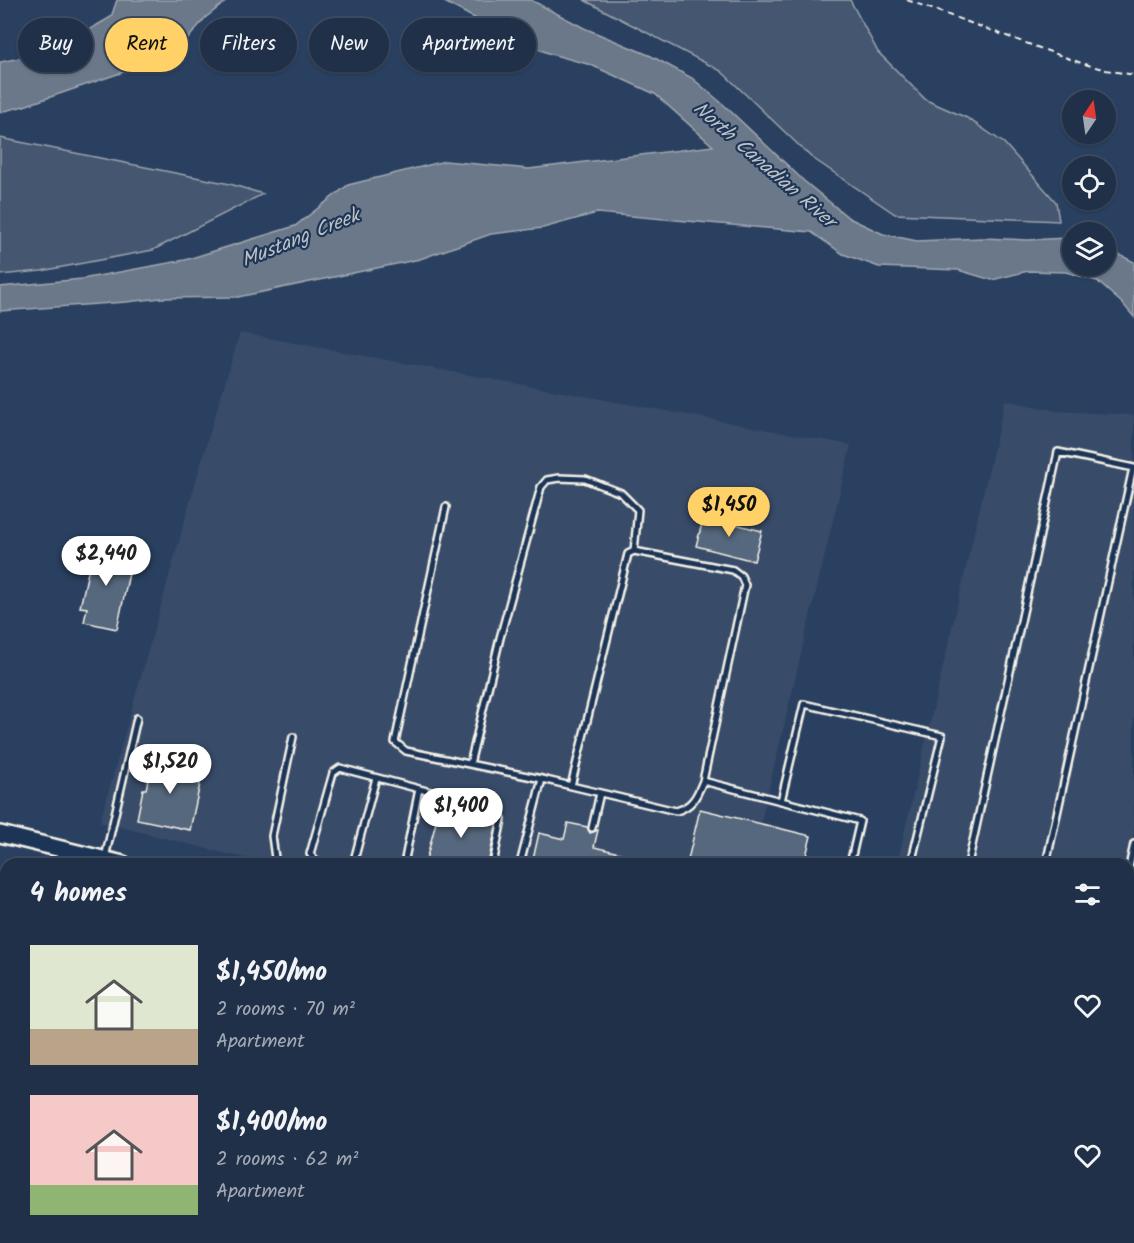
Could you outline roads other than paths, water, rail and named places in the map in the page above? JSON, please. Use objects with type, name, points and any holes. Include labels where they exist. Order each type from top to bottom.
[{"type":"main road","points":[[0,834],[96,858]]},
{"type":"lane","points":[[969,858],[1058,452],[1134,468],[1047,858]]},
{"type":"lane","points":[[470,764],[500,638],[541,487],[547,480],[585,479],[621,493],[638,510],[634,551]]},
{"type":"lane","points":[[446,507],[395,742],[406,751],[542,779],[571,786],[600,793],[676,811],[684,809],[695,800],[703,781],[745,585],[741,576],[733,570],[634,551],[628,554],[623,566],[571,786]]},
{"type":"lane","points":[[781,801],[804,704],[942,736],[912,858]]},
{"type":"lane","points":[[104,858],[137,717]]},
{"type":"lane","points":[[273,858],[272,836],[293,737]]},
{"type":"lane","points":[[313,858],[310,854],[333,773],[340,768],[495,810],[500,813],[502,819],[494,858]]},
{"type":"lane","points":[[355,858],[376,778]]},
{"type":"lane","points":[[522,858],[542,779]]},
{"type":"lane","points":[[703,781],[860,821],[851,858]]},
{"type":"lane","points":[[405,858],[419,789]]},
{"type":"lane","points":[[592,828],[600,793]]},
{"type":"water","points":[[117,0],[228,0],[205,18],[200,18],[200,24],[188,39],[188,18],[109,18]]},
{"type":"water","points":[[441,0],[531,0],[584,28],[651,56],[692,78],[804,181],[849,218],[883,234],[917,241],[1062,238],[1062,272],[1028,271],[992,280],[958,270],[879,267],[843,254],[811,232],[597,213],[543,228],[491,234],[420,259],[238,297],[161,298],[0,311],[0,287],[82,279],[185,260],[295,226],[348,185],[445,161],[529,169],[713,146],[655,94],[591,65],[536,48],[536,18],[474,18]]},
{"type":"water","points":[[105,20],[105,72],[123,72],[0,112],[0,62],[18,58],[18,72],[93,72],[93,27]]},
{"type":"water","points":[[1116,253],[1134,262],[1134,317],[1123,304],[1097,281],[1080,276],[1116,276]]},
{"type":"water label","name":"North Canadian River","points":[[765,164]]},
{"type":"water label","name":"Mustang Creek","points":[[300,237]]}]
